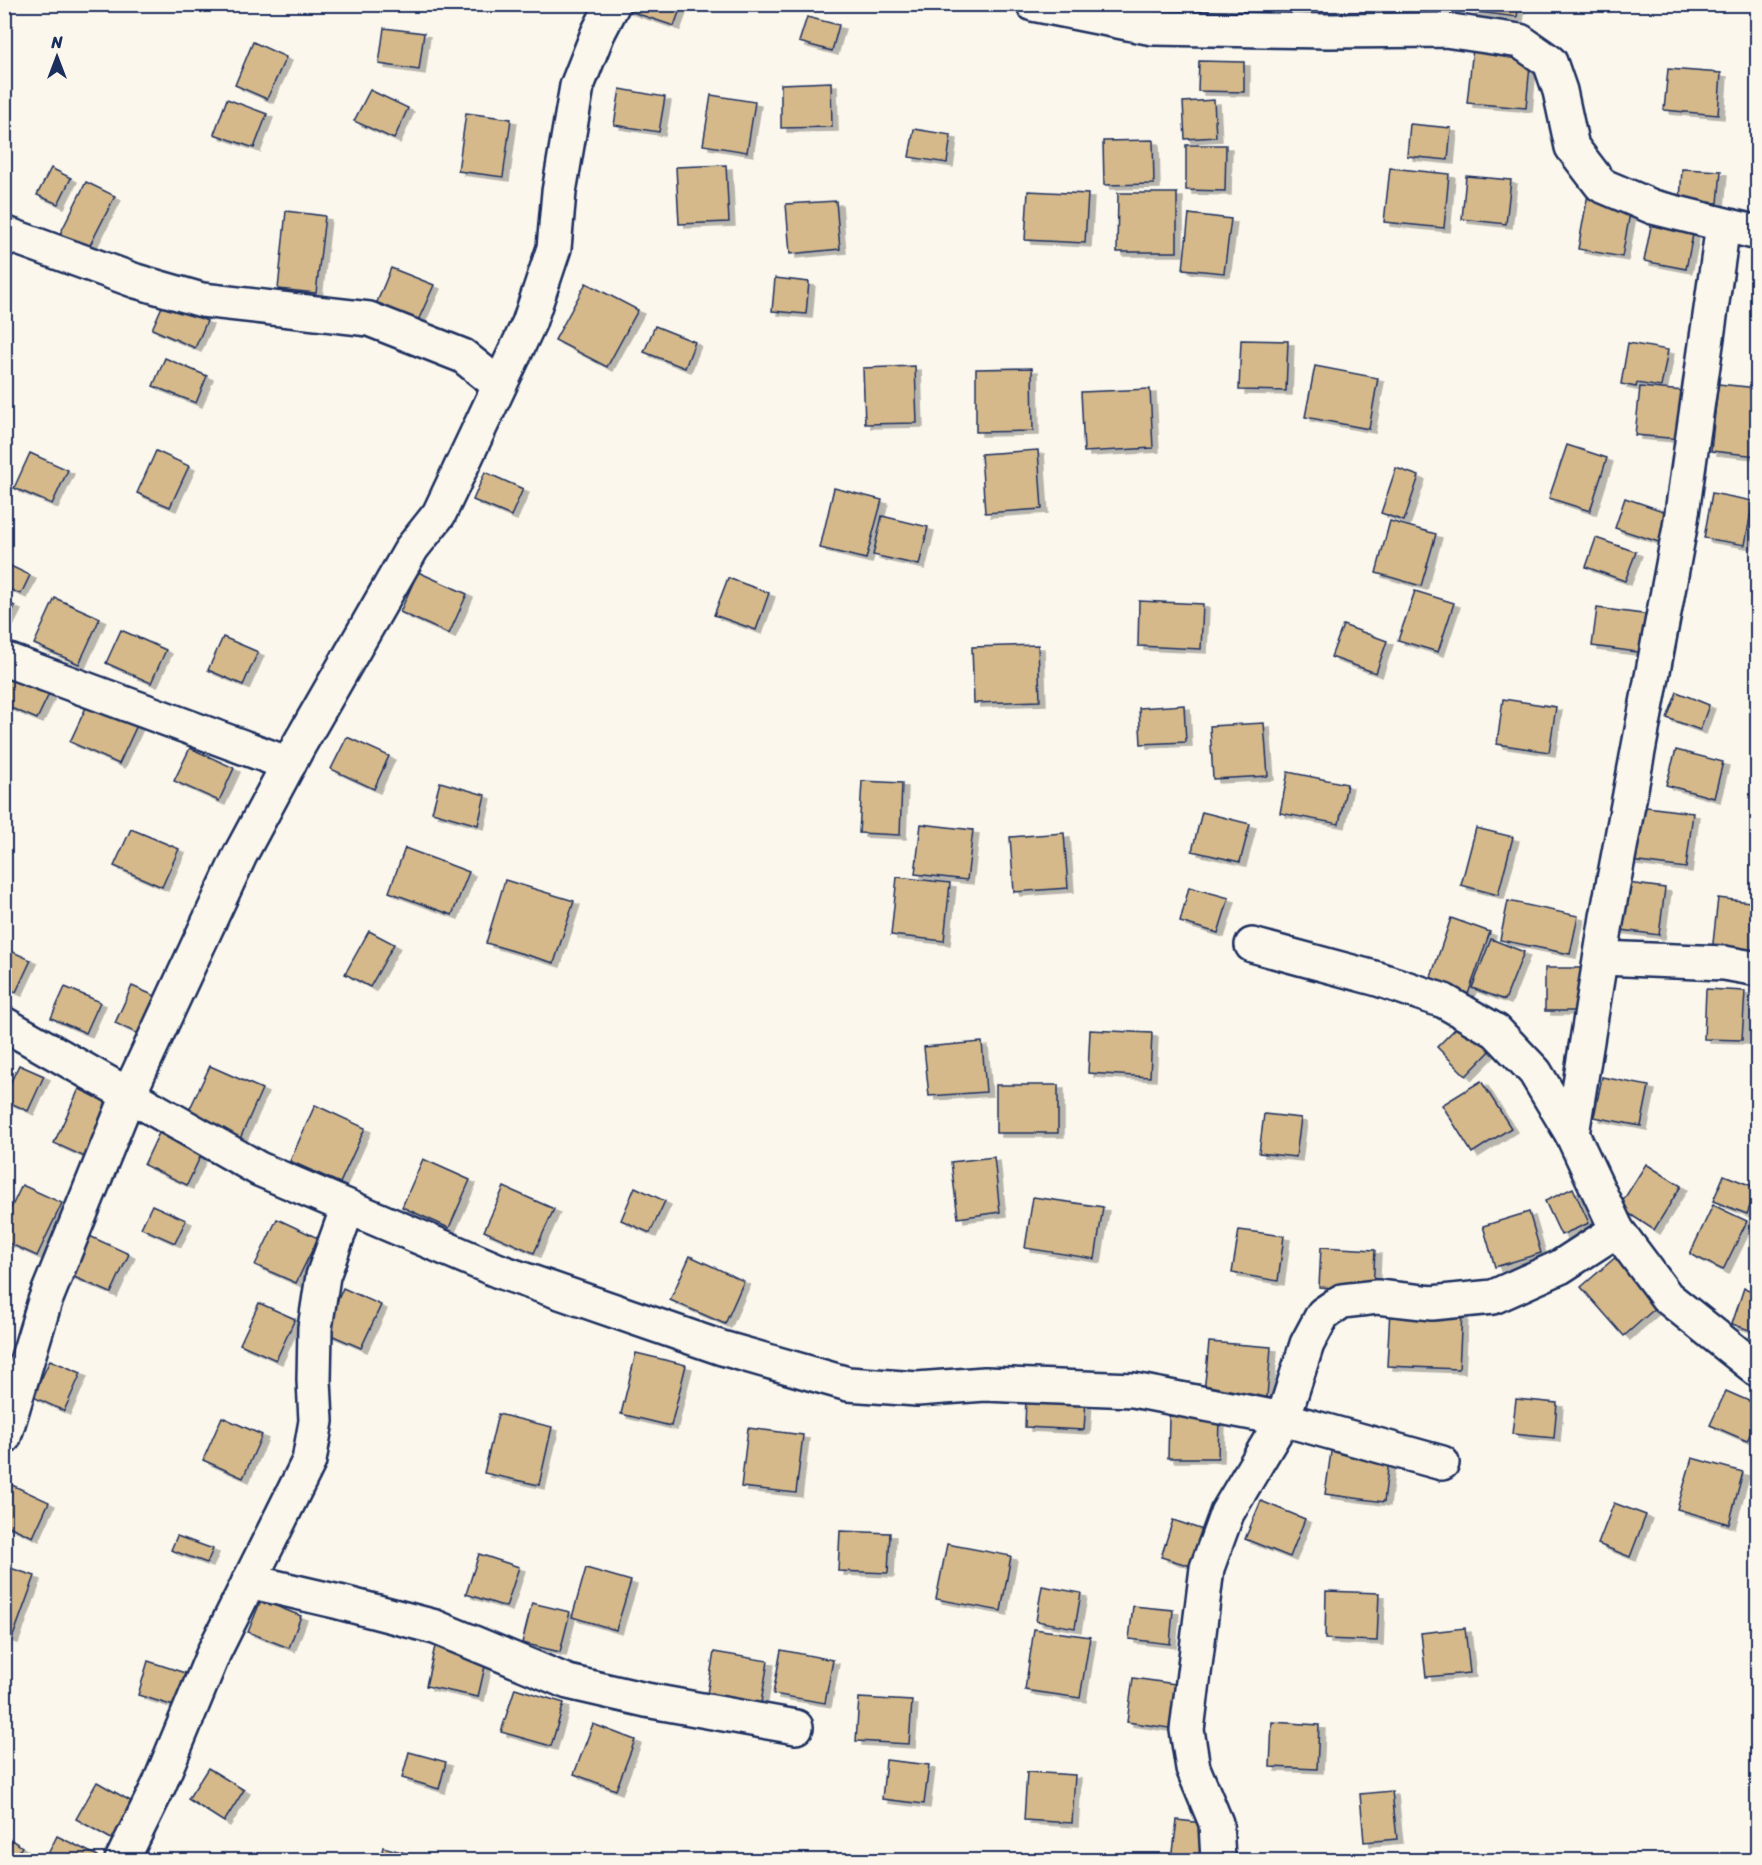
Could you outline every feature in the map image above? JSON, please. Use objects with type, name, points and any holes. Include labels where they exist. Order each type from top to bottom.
[{"type":"street","points":[[4,1437],[45,1301],[128,1096],[240,855],[412,548],[439,514],[529,323],[554,248],[559,192],[577,86],[598,33],[613,4]]},
{"type":"street","points":[[1033,4],[1084,10],[1153,28],[1328,31],[1445,30],[1520,41],[1551,62],[1572,147],[1601,185],[1653,207],[1758,233]]},
{"type":"street","points":[[1572,1134],[1601,958],[1680,527],[1723,225]]},
{"type":"street","points":[[4,233],[136,281],[202,300],[369,319],[463,356],[499,385]]},
{"type":"street","points":[[4,659],[289,764]]},
{"type":"street","points":[[1252,945],[1444,1001],[1496,1031],[1535,1072],[1572,1134],[1617,1230],[1667,1297],[1758,1370]]},
{"type":"street","points":[[1601,958],[1724,963],[1758,969]]},
{"type":"street","points":[[4,1024],[259,1169],[499,1271],[722,1348],[848,1384],[917,1389],[985,1384],[1133,1390],[1283,1419],[1442,1463]]},
{"type":"street","points":[[122,1860],[159,1785],[214,1652],[309,1461],[316,1420],[315,1328],[323,1276],[348,1207]]},
{"type":"street","points":[[1218,1860],[1216,1823],[1193,1768],[1187,1730],[1207,1568],[1227,1513],[1283,1419],[1306,1344],[1323,1314],[1342,1301],[1377,1297],[1432,1303],[1493,1297],[1560,1267],[1617,1230]]},
{"type":"street","points":[[249,1581],[435,1627],[568,1682],[646,1700],[796,1727]]},
{"type":"building","points":[[627,4],[682,4],[674,26],[626,10]]},
{"type":"building","points":[[1471,4],[1519,4],[1517,17],[1470,11]]},
{"type":"building","points":[[807,17],[839,25],[832,51],[799,42]]},
{"type":"building","points":[[384,28],[424,33],[419,70],[379,64]]},
{"type":"building","points":[[253,42],[286,57],[267,99],[235,85]]},
{"type":"building","points":[[1473,48],[1531,54],[1526,108],[1467,103]]},
{"type":"building","points":[[1199,61],[1244,62],[1244,92],[1198,91]]},
{"type":"building","points":[[1668,69],[1721,73],[1718,115],[1664,110]]},
{"type":"building","points":[[831,82],[832,127],[781,128],[781,84]]},
{"type":"building","points":[[620,89],[665,97],[659,132],[614,125]]},
{"type":"building","points":[[370,90],[408,108],[394,139],[354,121]]},
{"type":"building","points":[[711,95],[755,102],[747,152],[703,145]]},
{"type":"building","points":[[227,99],[267,114],[254,148],[214,134]]},
{"type":"building","points":[[1214,100],[1216,137],[1185,139],[1183,102]]},
{"type":"building","points":[[466,113],[511,119],[503,177],[458,171]]},
{"type":"building","points":[[1410,124],[1451,128],[1448,160],[1407,156]]},
{"type":"building","points":[[914,129],[951,135],[947,163],[909,157]]},
{"type":"building","points":[[1153,140],[1154,184],[1104,185],[1103,141]]},
{"type":"building","points":[[1186,145],[1226,145],[1225,191],[1186,190]]},
{"type":"building","points":[[726,165],[729,222],[679,224],[676,167]]},
{"type":"building","points":[[51,168],[71,178],[58,204],[37,195]]},
{"type":"building","points":[[1390,168],[1449,174],[1444,228],[1384,222]]},
{"type":"building","points":[[1682,169],[1721,171],[1718,203],[1680,200]]},
{"type":"building","points":[[1466,176],[1511,180],[1506,224],[1462,219]]},
{"type":"building","points":[[86,182],[115,196],[87,251],[59,236]]},
{"type":"building","points":[[1028,191],[1088,194],[1085,243],[1025,240]]},
{"type":"building","points":[[1118,193],[1177,193],[1177,252],[1117,252]]},
{"type":"building","points":[[1588,194],[1632,202],[1622,257],[1578,249]]},
{"type":"building","points":[[836,201],[840,249],[790,254],[786,204]]},
{"type":"building","points":[[286,211],[325,216],[316,293],[278,289]]},
{"type":"building","points":[[1189,214],[1231,219],[1224,273],[1183,269]]},
{"type":"building","points":[[1653,216],[1695,225],[1686,269],[1644,261]]},
{"type":"building","points":[[391,268],[434,285],[417,323],[375,307]]},
{"type":"building","points":[[775,278],[809,282],[806,314],[772,311]]},
{"type":"building","points":[[586,283],[638,310],[607,367],[555,340]]},
{"type":"building","points":[[164,302],[207,321],[195,348],[152,329]]},
{"type":"building","points":[[655,326],[695,342],[685,368],[644,352]]},
{"type":"building","points":[[1241,340],[1288,341],[1286,391],[1239,390]]},
{"type":"building","points":[[1628,343],[1668,350],[1661,387],[1637,383],[1636,387],[1621,384]]},
{"type":"building","points":[[165,358],[207,376],[196,403],[153,386]]},
{"type":"building","points":[[915,366],[917,423],[865,424],[863,368]]},
{"type":"building","points":[[1315,366],[1378,378],[1369,429],[1305,417]]},
{"type":"building","points":[[1032,368],[1033,431],[976,432],[976,369]]},
{"type":"building","points":[[1718,384],[1758,388],[1758,456],[1711,451]]},
{"type":"building","points":[[1640,387],[1695,392],[1691,440],[1635,435]]},
{"type":"building","points":[[1150,389],[1153,448],[1084,452],[1081,392]]},
{"type":"building","points":[[1567,445],[1607,458],[1590,511],[1549,498]]},
{"type":"building","points":[[1038,450],[1042,509],[985,513],[981,454]]},
{"type":"building","points":[[156,451],[189,466],[170,507],[137,493]]},
{"type":"building","points":[[30,453],[68,470],[52,504],[14,488]]},
{"type":"building","points":[[1396,468],[1419,476],[1404,521],[1381,513]]},
{"type":"building","points":[[485,472],[523,489],[511,516],[473,500]]},
{"type":"building","points":[[834,488],[882,500],[866,559],[820,548]]},
{"type":"building","points":[[1712,493],[1753,501],[1745,545],[1704,538]]},
{"type":"building","points":[[1625,498],[1672,514],[1662,543],[1615,528]]},
{"type":"building","points":[[882,516],[928,527],[919,565],[873,555]]},
{"type":"building","points":[[1390,521],[1436,534],[1421,586],[1376,573]]},
{"type":"building","points":[[1596,538],[1636,552],[1625,581],[1586,567]]},
{"type":"building","points":[[4,563],[30,575],[21,594],[4,587]]},
{"type":"building","points":[[418,572],[467,594],[449,634],[400,612]]},
{"type":"building","points":[[728,578],[769,593],[756,630],[714,615]]},
{"type":"building","points":[[1415,591],[1454,603],[1438,652],[1398,640]]},
{"type":"building","points":[[55,598],[100,618],[79,664],[34,644]]},
{"type":"building","points":[[4,601],[15,606],[4,628]]},
{"type":"building","points":[[1139,601],[1203,604],[1201,649],[1138,646]]},
{"type":"building","points":[[1597,608],[1650,615],[1645,653],[1592,646]]},
{"type":"building","points":[[1343,625],[1387,641],[1376,673],[1331,657]]},
{"type":"building","points":[[121,630],[166,650],[151,683],[106,663]]},
{"type":"building","points":[[223,637],[258,652],[243,685],[208,670]]},
{"type":"building","points":[[1038,645],[1040,701],[974,703],[972,647]]},
{"type":"building","points":[[10,676],[49,694],[37,719],[4,705],[4,687]]},
{"type":"building","points":[[1677,692],[1709,705],[1700,730],[1667,718]]},
{"type":"building","points":[[1503,699],[1556,707],[1549,752],[1497,744]]},
{"type":"building","points":[[89,701],[138,723],[119,764],[70,742]]},
{"type":"building","points":[[1184,705],[1186,742],[1141,744],[1139,708]]},
{"type":"building","points":[[1264,723],[1268,776],[1213,779],[1210,726]]},
{"type":"building","points":[[347,737],[389,756],[374,789],[331,769]]},
{"type":"building","points":[[190,748],[234,768],[219,801],[174,781]]},
{"type":"building","points":[[1676,750],[1723,762],[1714,798],[1666,785]]},
{"type":"building","points":[[1288,772],[1347,784],[1339,824],[1280,813]]},
{"type":"building","points":[[862,781],[902,783],[900,835],[859,833]]},
{"type":"building","points":[[440,782],[485,795],[478,825],[432,812]]},
{"type":"building","points":[[1639,806],[1693,813],[1686,868],[1631,861]]},
{"type":"building","points":[[1202,812],[1250,824],[1240,862],[1192,851]]},
{"type":"building","points":[[921,824],[973,830],[967,880],[915,874]]},
{"type":"building","points":[[1476,828],[1513,837],[1498,895],[1461,885]]},
{"type":"building","points":[[131,829],[179,849],[162,887],[114,866]]},
{"type":"building","points":[[1064,833],[1068,888],[1014,892],[1010,837]]},
{"type":"building","points":[[405,848],[469,872],[452,915],[389,892]]},
{"type":"building","points":[[897,877],[950,883],[944,941],[891,935]]},
{"type":"building","points":[[505,880],[574,901],[554,963],[486,943]]},
{"type":"building","points":[[1620,882],[1665,888],[1659,935],[1614,929]]},
{"type":"building","points":[[1189,887],[1229,898],[1218,933],[1180,922]]},
{"type":"building","points":[[1718,898],[1758,903],[1758,956],[1712,952]]},
{"type":"building","points":[[1508,901],[1578,916],[1570,954],[1500,940]]},
{"type":"building","points":[[1451,918],[1490,932],[1467,997],[1429,983]]},
{"type":"building","points":[[369,931],[394,944],[370,987],[345,974]]},
{"type":"building","points":[[1491,939],[1524,952],[1505,1000],[1472,988]]},
{"type":"building","points":[[4,948],[31,960],[16,992],[4,987]]},
{"type":"building","points":[[1545,968],[1590,968],[1590,1011],[1545,1011]]},
{"type":"building","points":[[132,986],[162,999],[145,1037],[115,1023]]},
{"type":"building","points":[[65,987],[100,1002],[86,1033],[51,1018]]},
{"type":"building","points":[[1706,989],[1745,991],[1742,1040],[1704,1039]]},
{"type":"building","points":[[1464,1020],[1493,1048],[1466,1076],[1437,1047]]},
{"type":"building","points":[[1090,1030],[1152,1033],[1150,1077],[1088,1073]]},
{"type":"building","points":[[982,1042],[986,1092],[929,1096],[924,1047]]},
{"type":"building","points":[[19,1065],[44,1076],[28,1111],[4,1100]]},
{"type":"building","points":[[210,1066],[262,1089],[239,1141],[186,1117]]},
{"type":"building","points":[[1602,1077],[1649,1086],[1641,1126],[1594,1117]]},
{"type":"building","points":[[1481,1081],[1511,1128],[1472,1153],[1442,1105]]},
{"type":"building","points":[[996,1085],[1058,1085],[1058,1133],[996,1133]]},
{"type":"building","points":[[79,1089],[111,1104],[87,1158],[54,1143]]},
{"type":"building","points":[[315,1105],[365,1128],[340,1183],[290,1161]]},
{"type":"building","points":[[1264,1114],[1301,1118],[1296,1157],[1259,1153]]},
{"type":"building","points":[[159,1133],[202,1153],[187,1185],[144,1165]]},
{"type":"building","points":[[994,1157],[1000,1212],[958,1218],[951,1162]]},
{"type":"building","points":[[423,1159],[470,1180],[449,1228],[402,1207]]},
{"type":"building","points":[[1646,1164],[1681,1186],[1654,1230],[1619,1207]]},
{"type":"building","points":[[1724,1175],[1757,1188],[1747,1214],[1713,1201]]},
{"type":"building","points":[[22,1185],[62,1203],[37,1256],[4,1241],[4,1223]]},
{"type":"building","points":[[504,1187],[554,1209],[534,1253],[484,1231]]},
{"type":"building","points":[[635,1187],[665,1201],[650,1233],[621,1220]]},
{"type":"building","points":[[1573,1188],[1589,1223],[1561,1235],[1545,1201]]},
{"type":"building","points":[[1033,1197],[1103,1207],[1095,1259],[1025,1248]]},
{"type":"building","points":[[152,1205],[186,1220],[175,1243],[141,1228]]},
{"type":"building","points":[[1713,1205],[1747,1221],[1723,1270],[1690,1254]]},
{"type":"building","points":[[1529,1212],[1541,1253],[1495,1267],[1483,1226]]},
{"type":"building","points":[[277,1219],[318,1238],[296,1283],[255,1265]]},
{"type":"building","points":[[1239,1230],[1284,1236],[1278,1281],[1232,1273]]},
{"type":"building","points":[[83,1233],[129,1254],[111,1293],[65,1273]]},
{"type":"building","points":[[1321,1247],[1375,1250],[1373,1290],[1319,1287]]},
{"type":"building","points":[[690,1256],[744,1281],[725,1324],[670,1300]]},
{"type":"building","points":[[1617,1256],[1659,1305],[1624,1336],[1581,1287]]},
{"type":"building","points":[[343,1288],[381,1305],[361,1348],[324,1332]]},
{"type":"building","points":[[1744,1288],[1758,1293],[1758,1333],[1732,1324]]},
{"type":"building","points":[[259,1303],[295,1319],[276,1360],[240,1344]]},
{"type":"building","points":[[1390,1309],[1462,1313],[1459,1369],[1387,1366]]},
{"type":"building","points":[[1209,1342],[1271,1347],[1266,1409],[1203,1403]]},
{"type":"building","points":[[636,1353],[686,1365],[671,1426],[621,1414]]},
{"type":"building","points":[[50,1360],[81,1373],[64,1411],[33,1397]]},
{"type":"building","points":[[1726,1391],[1758,1405],[1758,1417],[1747,1441],[1710,1425]]},
{"type":"building","points":[[1026,1397],[1086,1399],[1084,1430],[1025,1427]]},
{"type":"building","points":[[1516,1399],[1557,1403],[1554,1438],[1512,1434]]},
{"type":"building","points":[[498,1414],[552,1427],[539,1485],[484,1473]]},
{"type":"building","points":[[1169,1416],[1219,1416],[1218,1458],[1168,1458]]},
{"type":"building","points":[[222,1417],[262,1435],[243,1478],[203,1460]]},
{"type":"building","points":[[748,1428],[803,1435],[796,1493],[741,1487]]},
{"type":"building","points":[[1332,1445],[1390,1452],[1384,1502],[1325,1494]]},
{"type":"building","points":[[1692,1458],[1743,1472],[1729,1524],[1677,1509]]},
{"type":"building","points":[[12,1485],[49,1502],[33,1537],[4,1524],[4,1502]]},
{"type":"building","points":[[1261,1501],[1305,1519],[1290,1557],[1245,1539]]},
{"type":"building","points":[[1614,1503],[1646,1515],[1630,1557],[1598,1544]]},
{"type":"building","points":[[1173,1520],[1206,1531],[1194,1567],[1161,1557]]},
{"type":"building","points":[[840,1531],[890,1533],[888,1573],[838,1571]]},
{"type":"building","points":[[177,1536],[213,1549],[207,1563],[171,1550]]},
{"type":"building","points":[[947,1544],[1011,1556],[1001,1611],[936,1599]]},
{"type":"building","points":[[479,1554],[519,1567],[506,1607],[466,1594]]},
{"type":"building","points":[[4,1566],[35,1576],[12,1639],[4,1637]]},
{"type":"building","points":[[586,1568],[631,1581],[616,1630],[572,1617]]},
{"type":"building","points":[[1042,1586],[1081,1593],[1075,1628],[1036,1621]]},
{"type":"building","points":[[1326,1591],[1379,1593],[1377,1641],[1325,1639]]},
{"type":"building","points":[[261,1600],[301,1616],[289,1648],[248,1632]]},
{"type":"building","points":[[532,1603],[570,1612],[560,1652],[522,1643]]},
{"type":"building","points":[[1133,1606],[1173,1610],[1170,1644],[1129,1639]]},
{"type":"building","points":[[1465,1628],[1470,1673],[1426,1677],[1421,1633]]},
{"type":"building","points":[[1034,1629],[1090,1637],[1080,1698],[1025,1690]]},
{"type":"building","points":[[436,1642],[488,1653],[478,1697],[426,1686]]},
{"type":"building","points":[[781,1650],[833,1660],[825,1703],[773,1694]]},
{"type":"building","points":[[714,1652],[768,1661],[760,1709],[706,1700]]},
{"type":"building","points":[[148,1661],[185,1673],[174,1706],[138,1695]]},
{"type":"building","points":[[1133,1678],[1182,1685],[1176,1729],[1127,1722]]},
{"type":"building","points":[[515,1688],[564,1703],[551,1746],[501,1732]]},
{"type":"building","points":[[859,1698],[912,1701],[909,1744],[856,1741]]},
{"type":"building","points":[[1272,1722],[1319,1725],[1317,1769],[1270,1767]]},
{"type":"building","points":[[593,1724],[635,1740],[616,1790],[574,1774]]},
{"type":"building","points":[[409,1752],[446,1762],[439,1789],[402,1778]]},
{"type":"building","points":[[886,1760],[929,1765],[924,1804],[882,1799]]},
{"type":"building","points":[[208,1768],[244,1790],[224,1822],[188,1799]]},
{"type":"building","points":[[1027,1772],[1075,1775],[1072,1823],[1024,1820]]},
{"type":"building","points":[[97,1782],[136,1804],[115,1841],[76,1819]]},
{"type":"building","points":[[1392,1791],[1397,1839],[1364,1842],[1360,1794]]},
{"type":"building","points":[[1177,1820],[1212,1824],[1207,1860],[1172,1860]]},
{"type":"building","points":[[4,1835],[22,1847],[13,1860],[4,1860]]},
{"type":"building","points":[[57,1836],[98,1856],[95,1860],[45,1860]]},
{"type":"building","points":[[383,1847],[428,1859],[428,1860],[380,1860]]}]
